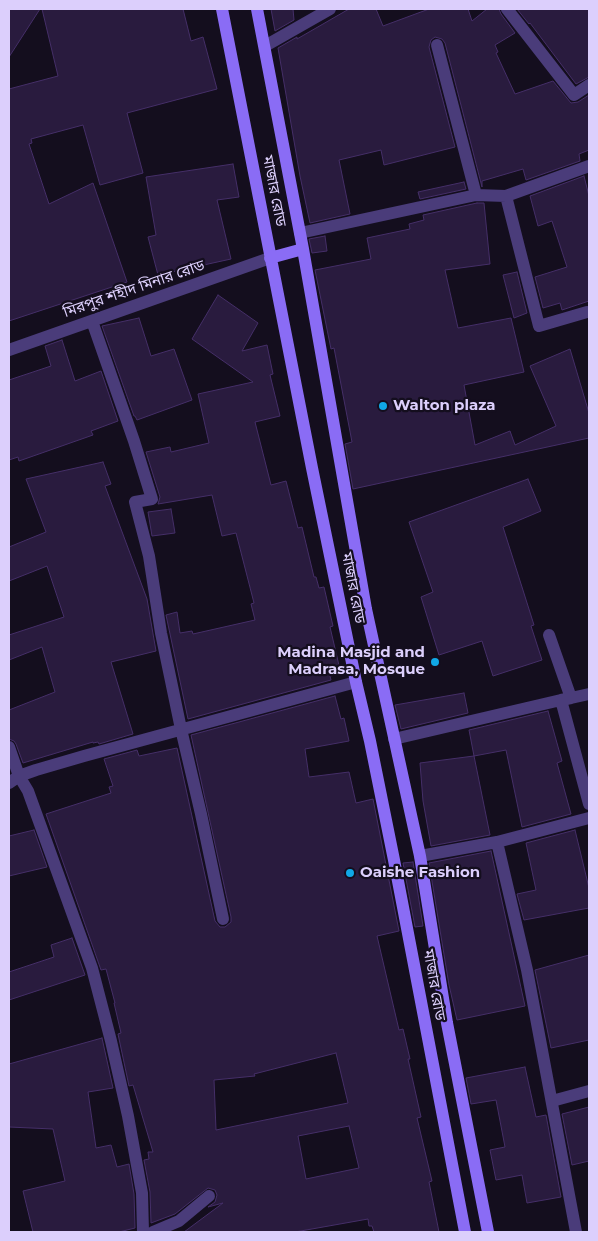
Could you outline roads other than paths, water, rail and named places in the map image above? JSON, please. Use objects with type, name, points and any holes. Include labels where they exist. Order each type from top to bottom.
[{"type":"main road","name":"মাজার রোড","points":[[222,9],[270,258],[392,851],[466,1232]]},
{"type":"main road","name":"মাজার রোড","points":[[257,9],[303,249],[366,609],[420,856],[447,1023],[488,1232]]},
{"type":"main road","points":[[270,258],[303,249]]},
{"type":"street","points":[[265,46],[330,9]]},
{"type":"street","points":[[507,9],[574,95],[589,85]]},
{"type":"street","points":[[437,45],[476,195]]},
{"type":"street","points":[[300,233],[476,195],[506,196],[589,166]]},
{"type":"street","points":[[506,196],[539,326],[587,312]]},
{"type":"street","name":"মিরপুর শহীদ মিনার রোড","points":[[9,350],[270,258]]},
{"type":"street","points":[[92,321],[152,499],[134,502],[149,556],[161,633],[223,919]]},
{"type":"street","points":[[549,635],[566,699],[589,804]]},
{"type":"street","points":[[14,780],[36,770],[356,682]]},
{"type":"street","points":[[394,739],[589,694]]},
{"type":"street","points":[[9,747],[14,780],[28,791],[92,968],[112,1042],[128,1116],[142,1193],[143,1232]]},
{"type":"street","points":[[420,856],[497,842],[589,818]]},
{"type":"street","points":[[497,842],[527,970],[576,1232]]},
{"type":"street","points":[[552,1101],[589,1091]]},
{"type":"street","points":[[153,1232],[179,1220],[209,1196]]},
{"type":"place","name":"Walton plaza","points":[[383,406]]},
{"type":"place","name":"Madina Masjid and Madrasa, Mosque","points":[[435,662]]},
{"type":"place","name":"Oaishe Fashion","points":[[350,873]]}]
